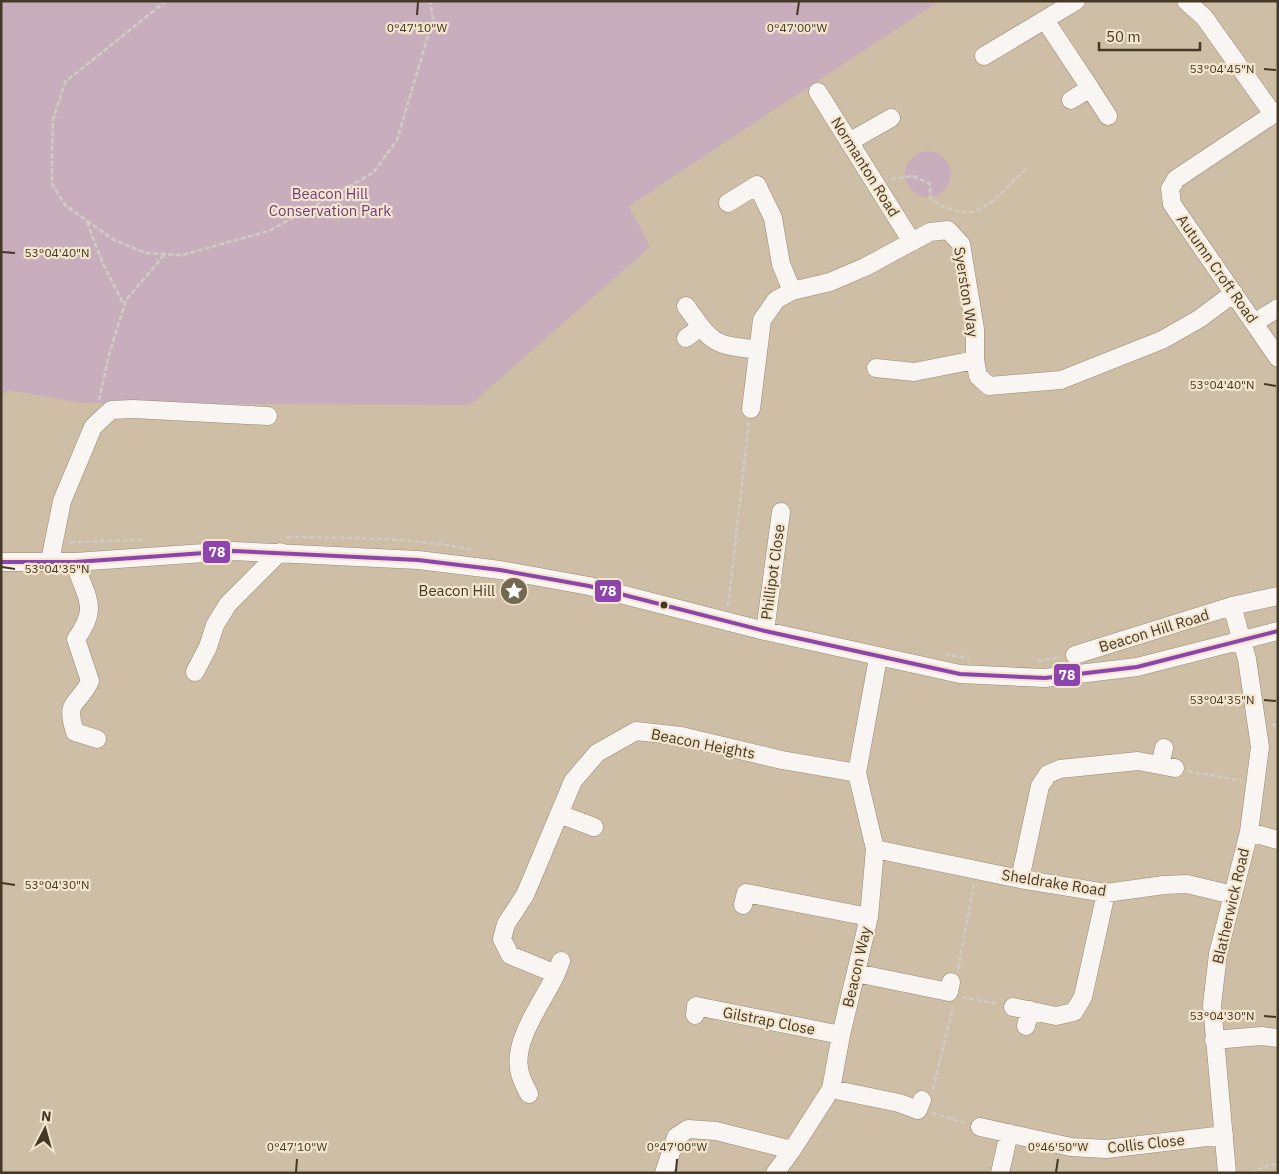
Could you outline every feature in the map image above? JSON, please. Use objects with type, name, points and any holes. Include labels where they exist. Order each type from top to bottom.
[{"type":"street","points":[[984,56],[1076,1]]},
{"type":"street","points":[[1186,1],[1204,17],[1275,112]]},
{"type":"street","points":[[1045,20],[1108,116]]},
{"type":"street","points":[[1071,100],[1090,88]]},
{"type":"street","name":"Normanton Road","points":[[818,92],[912,242]]},
{"type":"street","name":"Autumn Croft Road","points":[[1275,112],[1176,179],[1170,189],[1172,204],[1278,358]]},
{"type":"street","points":[[849,142],[891,118]]},
{"type":"street","points":[[728,203],[764,181],[781,264],[792,291]]},
{"type":"street","name":"Syerston Way","points":[[751,409],[762,320],[776,300],[792,291],[830,282],[865,267],[930,232],[948,230],[961,244],[975,329],[975,360],[978,376],[989,386],[1061,380],[1162,340],[1199,319],[1234,293]]},
{"type":"street","points":[[686,306],[707,336],[722,345],[758,350]]},
{"type":"street","points":[[1254,324],[1278,308]]},
{"type":"street","points":[[686,338],[701,327]]},
{"type":"street","points":[[876,368],[901,380],[914,372],[975,360]]},
{"type":"street","points":[[50,561],[62,501],[93,427],[111,410],[133,409],[268,416]]},
{"type":"street","name":"Phillipot Close","points":[[765,631],[781,512]]},
{"type":"street","name":"Beacon Hill Road","points":[[1,562],[75,562],[233,551],[369,556],[500,570],[589,586],[878,658],[960,674],[1045,678],[1137,667],[1278,631]]},
{"type":"street","points":[[196,672],[208,647],[215,625],[228,604],[280,552]]},
{"type":"street","points":[[75,562],[88,594],[90,611],[84,628],[76,640],[90,680],[86,690],[73,702],[70,716],[75,732],[97,739]]},
{"type":"street","name":"Beacon Hill Road","points":[[1075,655],[1232,606],[1278,596]]},
{"type":"street","points":[[1232,606],[1243,640]]},
{"type":"street","name":"Blatherwick Road","points":[[1227,1173],[1212,1005],[1218,954],[1248,832],[1260,747],[1243,640]]},
{"type":"street","name":"Beacon Way","points":[[774,1173],[792,1150],[831,1089],[841,1035],[869,917],[875,849],[857,774],[878,658]]},
{"type":"street","name":"Beacon Heights","points":[[529,1094],[518,1066],[520,1049],[538,1006],[556,974],[510,955],[502,939],[506,924],[525,895],[572,781],[597,753],[636,731],[680,736],[782,760],[857,774]]},
{"type":"street","points":[[1020,879],[1040,786],[1048,774],[1060,769],[1138,761],[1166,761]]},
{"type":"street","points":[[559,814],[594,827]]},
{"type":"street","points":[[1248,832],[1278,840]]},
{"type":"street","name":"Sheldrake Road","points":[[875,849],[1020,879],[1106,893],[1164,885],[1187,884],[1233,895]]},
{"type":"street","points":[[746,893],[869,917]]},
{"type":"street","points":[[1023,1014],[1056,1016],[1074,1012],[1082,998],[1106,893]]},
{"type":"street","points":[[856,974],[950,993]]},
{"type":"street","name":"Gilstrap Close","points":[[696,1006],[841,1035]]},
{"type":"street","points":[[1214,1040],[1261,1036],[1278,1038]]},
{"type":"street","points":[[831,1089],[922,1106]]},
{"type":"street","name":"Collis Close","points":[[980,1127],[1072,1147],[1106,1149],[1224,1135]]},
{"type":"street","points":[[664,1173],[676,1137],[688,1129],[716,1131],[792,1150]]},
{"type":"street","points":[[1000,1173],[1009,1133]]},
{"type":"path","points":[[166,1],[65,82],[52,120],[52,184],[65,205],[114,240],[146,253],[182,255],[268,230],[373,173],[397,140],[433,19],[430,1]]},
{"type":"path","points":[[876,184],[890,179],[913,176],[930,184],[930,198],[940,205],[963,215],[981,210],[1028,168]]},
{"type":"path","points":[[86,221],[103,264],[124,305]]},
{"type":"path","points":[[99,402],[109,355],[126,300],[164,254]]},
{"type":"path","points":[[725,621],[751,409]]},
{"type":"path","points":[[1166,761],[1256,784]]},
{"type":"path","points":[[977,870],[956,979],[950,993],[922,1106],[980,1127]]},
{"type":"path","points":[[950,993],[1023,1014]]},
{"type":"path","points":[[1251,1173],[1271,1164],[1278,1165]]},
{"type":"green space","name":"Beacon Hill Conservation Park","points":[[1,1],[939,1],[629,206],[650,247],[470,405],[448,405],[82,403],[8,390],[1,397]]},
{"type":"green space","points":[[924,151],[932,151],[941,155],[947,161],[951,174],[947,187],[941,193],[932,197],[924,197],[915,193],[909,187],[905,178],[905,170],[909,161],[915,155]]},
{"type":"transit line","name":"78","points":[[1,562],[75,562],[233,551],[418,560],[500,570],[589,586],[765,631],[960,674],[1045,678],[1137,667],[1278,631]]},
{"type":"place","name":"Beacon Hill","points":[[514,591]]}]
